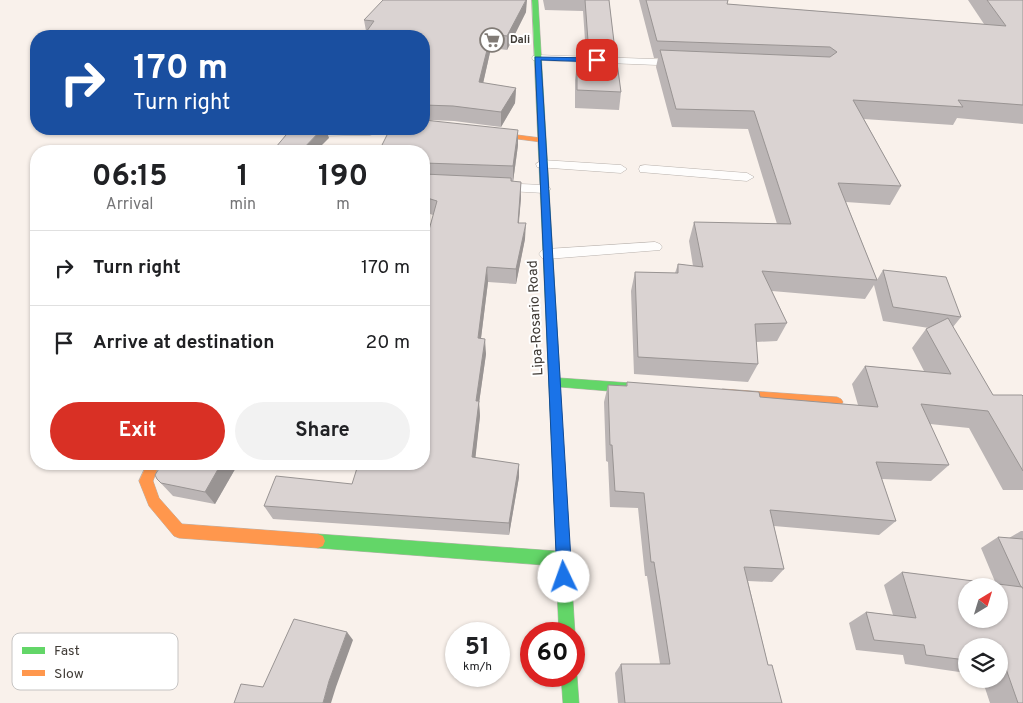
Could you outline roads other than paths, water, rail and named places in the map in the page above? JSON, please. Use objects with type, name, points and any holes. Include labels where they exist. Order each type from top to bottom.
[{"type":"main road","name":"Lipa-Rosario Road","points":[[535,0],[567,622]]},
{"type":"main road","points":[[430,128],[454,129],[541,140]]},
{"type":"main road","points":[[554,382],[661,390]]},
{"type":"main road","points":[[710,393],[837,402]]},
{"type":"main road","points":[[151,470],[146,481],[154,502],[179,531],[564,559]]},
{"type":"main road","points":[[570,687],[571,703]]},
{"type":"lane","points":[[537,58],[696,63]]},
{"type":"lane","points":[[542,164],[621,169]]},
{"type":"lane","points":[[645,169],[747,177]]},
{"type":"lane","points":[[479,187],[544,189]]},
{"type":"lane","points":[[547,254],[654,247]]},
{"type":"place","name":"Dali","points":[[492,40]]}]
